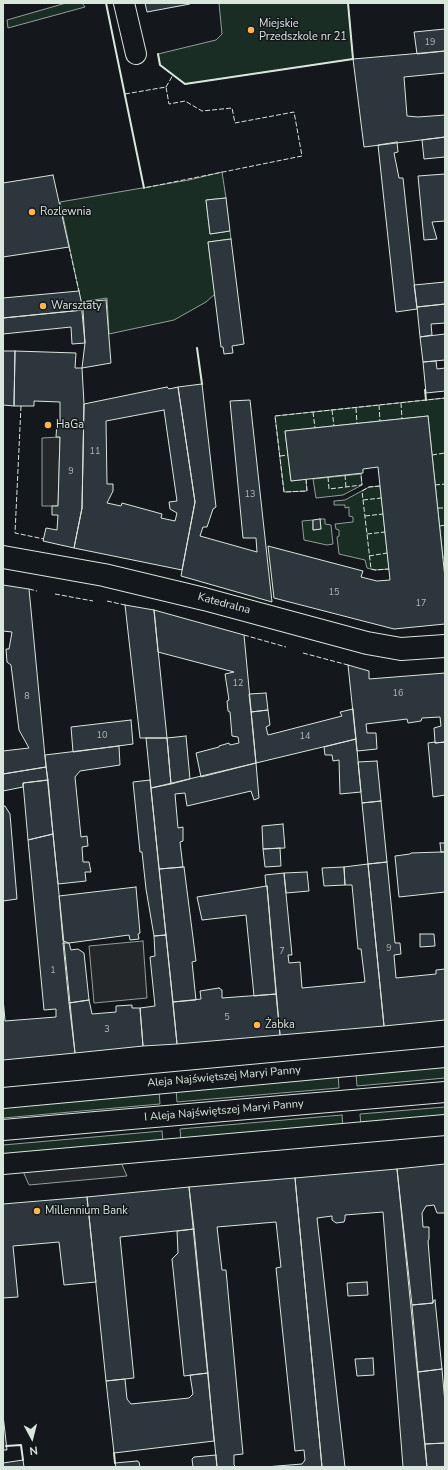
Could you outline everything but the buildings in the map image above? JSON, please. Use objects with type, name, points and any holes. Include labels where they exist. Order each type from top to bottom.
[{"type":"street","points":[[124,3],[136,54]]},
{"type":"street","name":"Katedralna","points":[[3,557],[104,575],[204,599],[368,643],[401,649],[445,646]]},
{"type":"street","name":"Aleja Najświętszej Maryi Panny","points":[[3,1098],[445,1057]]},
{"type":"street","name":"I Aleja Najświętszej Maryi Panny","points":[[3,1130],[445,1092]]},
{"type":"street","points":[[3,1164],[445,1125]]},
{"type":"green space","points":[[66,3],[82,3],[85,7],[8,28],[7,20]]},
{"type":"green space","name":"Miejskie Przedszkole nr 21","points":[[219,3],[348,3],[353,59],[185,84],[160,65],[158,54],[216,40],[222,34]]},
{"type":"green space","points":[[222,172],[226,198],[206,200],[210,234],[230,231],[231,239],[208,242],[215,294],[206,302],[174,320],[109,334],[107,298],[81,302],[60,202],[189,180]]},
{"type":"green space","points":[[445,398],[445,558],[443,558],[428,416],[285,431],[291,481],[306,479],[307,491],[284,492],[275,416]]},
{"type":"green space","points":[[361,474],[362,485],[343,495],[316,498],[313,479]]},
{"type":"green space","points":[[380,486],[389,569],[375,570],[367,568],[365,560],[339,554],[337,537],[339,536],[339,530],[336,529],[335,524],[353,522],[353,517],[349,516],[349,507],[345,508],[345,505],[334,505],[334,501],[345,500],[369,487]]},
{"type":"green space","points":[[320,519],[325,519],[325,524],[331,525],[333,544],[327,545],[304,540],[302,521],[313,520],[313,530],[321,529]]},
{"type":"green space","points":[[445,1066],[445,1078],[357,1086],[356,1074]]},
{"type":"green space","points":[[338,1074],[339,1088],[177,1102],[176,1089]]},
{"type":"green space","points":[[159,1091],[160,1104],[3,1118],[3,1105]]},
{"type":"green space","points":[[445,1107],[445,1119],[361,1126],[360,1114]]},
{"type":"green space","points":[[342,1115],[343,1128],[181,1142],[180,1129]]},
{"type":"green space","points":[[162,1131],[163,1144],[3,1158],[3,1145]]},
{"type":"shaded area","points":[[60,437],[58,506],[42,506],[42,438]]},
{"type":"shaded area","points":[[143,941],[147,998],[94,1003],[89,946]]},
{"type":"shaded area","points":[[120,1160],[127,1176],[29,1185],[22,1169]]},
{"type":"fence","points":[[166,87],[173,75]]},
{"type":"fence","points":[[125,94],[166,87],[169,104],[185,101],[202,111],[232,108],[235,123],[294,112],[302,156],[144,188]]},
{"type":"fence","points":[[69,247],[79,291]]},
{"type":"fence","points":[[306,479],[307,491],[284,492],[275,416],[445,398]]},
{"type":"fence","points":[[401,403],[402,419]]},
{"type":"fence","points":[[379,405],[380,421]]},
{"type":"fence","points":[[21,406],[15,533],[44,539]]},
{"type":"fence","points":[[356,408],[357,424]]},
{"type":"fence","points":[[332,410],[334,426]]},
{"type":"fence","points":[[313,412],[315,428]]},
{"type":"fence","points":[[432,455],[445,453]]},
{"type":"fence","points":[[280,456],[288,455]]},
{"type":"fence","points":[[328,477],[329,489],[362,485],[361,474]]},
{"type":"fence","points":[[345,475],[346,487]]},
{"type":"fence","points":[[435,485],[445,484]]},
{"type":"fence","points":[[380,486],[369,487],[362,491],[371,569],[389,569]]},
{"type":"fence","points":[[363,500],[381,498]]},
{"type":"fence","points":[[438,508],[445,508]]},
{"type":"fence","points":[[365,516],[383,514]]},
{"type":"fence","points":[[440,526],[445,525]]},
{"type":"fence","points":[[367,534],[385,532]]},
{"type":"fence","points":[[369,556],[387,553]]},
{"type":"fence","points":[[29,589],[37,591]]},
{"type":"fence","points":[[55,594],[93,601]]},
{"type":"fence","points":[[107,601],[125,605]]},
{"type":"fence","points":[[244,635],[286,647]]},
{"type":"fence","points":[[303,653],[348,665]]},
{"type":"wall","points":[[106,3],[144,188]]},
{"type":"wall","points":[[158,54],[160,65],[185,84],[353,59],[348,3]]},
{"type":"wall","points":[[197,348],[202,384]]},
{"type":"wall","points":[[425,390],[426,400]]},
{"type":"wall","points":[[6,1446],[21,1445],[23,1460]]},
{"type":"wall","points":[[114,1453],[115,1463]]},
{"type":"place","name":"Miejskie Przedszkole nr 21","points":[[251,30]]},
{"type":"place","name":"Rozlewnia","points":[[32,212]]},
{"type":"place","name":"Warsztaty","points":[[43,306]]},
{"type":"place","name":"HaGa","points":[[48,425]]},
{"type":"place","name":"Żabka","points":[[257,1025]]},
{"type":"place","name":"Millennium Bank","points":[[37,1211]]}]
